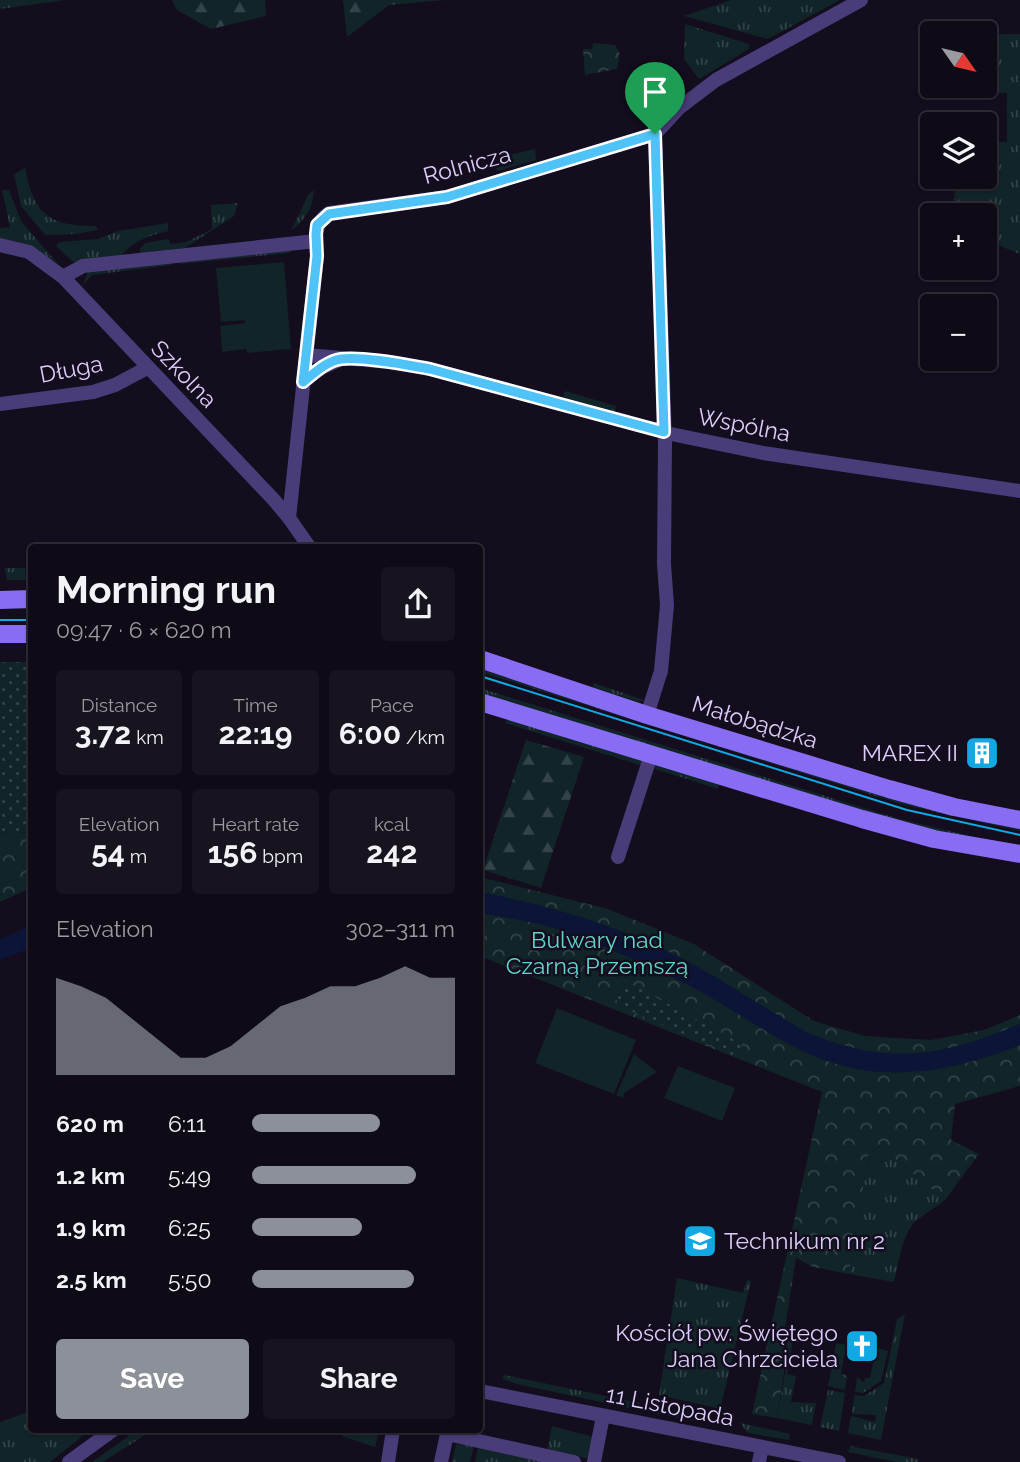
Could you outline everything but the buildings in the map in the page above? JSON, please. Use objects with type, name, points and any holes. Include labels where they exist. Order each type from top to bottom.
[{"type":"street","points":[[648,715],[661,671],[667,606],[655,134],[678,108],[707,86],[861,0]]},
{"type":"street","name":"Rolnicza","points":[[316,241],[317,225],[329,214],[447,197],[655,134]]},
{"type":"street","points":[[63,277],[83,266],[316,241],[317,256],[289,518]]},
{"type":"street","name":"Szkolna","points":[[0,245],[29,252],[63,277],[274,500],[307,544]]},
{"type":"street","name":"Wspólna","points":[[306,355],[390,362],[430,369],[664,432],[763,453],[1020,491]]},
{"type":"street","points":[[303,382],[321,368],[341,359]]},
{"type":"street","name":"Długa","points":[[0,404],[93,392],[115,385],[147,368]]},
{"type":"street","points":[[274,500],[290,497]]},
{"type":"street","points":[[0,600],[28,599]]},
{"type":"street","points":[[0,634],[28,634]]},
{"type":"street","name":"Małobądzka","points":[[483,660],[648,715],[920,798],[1020,820]]},
{"type":"street","points":[[483,703],[934,839],[1020,854]]},
{"type":"street","points":[[618,857],[651,755]]},
{"type":"street","name":"11 Listopada","points":[[484,1390],[604,1416],[760,1455],[839,1462]]},
{"type":"street","points":[[594,1462],[604,1416]]},
{"type":"street","points":[[71,1461],[109,1433]]},
{"type":"street","points":[[388,1462],[393,1433]]},
{"type":"street","points":[[441,1462],[447,1434],[574,1462]]},
{"type":"green space","points":[[0,0],[65,0],[0,9]]},
{"type":"green space","points":[[172,0],[265,0],[266,16],[211,29],[177,10]]},
{"type":"green space","points":[[343,0],[446,0],[389,5],[347,37]]},
{"type":"green space","points":[[731,0],[840,0],[768,39],[684,16]]},
{"type":"green space","points":[[685,24],[749,44],[749,49],[699,79],[684,59]]},
{"type":"green space","points":[[998,34],[1020,34],[1020,254],[997,245],[997,203],[954,203],[955,189],[997,189],[997,142],[1007,142],[1007,93],[998,93]]},
{"type":"green space","points":[[593,43],[615,45],[620,54],[617,69],[585,75],[583,49],[592,49]]},
{"type":"green space","points":[[535,149],[536,160],[498,171],[493,163],[509,158],[509,155]]},
{"type":"green space","points":[[25,168],[33,196],[46,214],[66,223],[96,226],[98,230],[45,235],[21,206],[14,174]]},
{"type":"green space","points":[[2,190],[9,190],[21,221],[57,263],[23,244],[0,239],[0,228],[10,227]]},
{"type":"green space","points":[[314,190],[307,213],[291,231],[308,195]]},
{"type":"green space","points":[[238,203],[234,216],[185,248],[140,253],[145,243],[169,239],[170,244],[186,242],[212,229],[211,205]]},
{"type":"green space","points":[[168,223],[168,231],[137,242],[121,256],[73,262],[56,246],[59,242],[98,239],[119,231]]},
{"type":"green space","points":[[291,249],[290,253],[180,264],[181,262]]},
{"type":"green space","points":[[171,262],[171,265],[92,275],[82,286],[88,272]]},
{"type":"green space","points":[[284,262],[291,349],[222,352],[220,326],[245,323],[244,320],[221,322],[216,268]]},
{"type":"green space","points":[[565,391],[616,406],[615,412],[563,397]]},
{"type":"green space","points":[[5,568],[25,568],[26,580],[7,580]]},
{"type":"green space","points":[[0,662],[28,662],[28,832],[0,834]]},
{"type":"green space","points":[[483,667],[1020,827],[1020,831],[904,805],[483,673]]},
{"type":"green space","points":[[594,683],[645,700],[639,702],[593,687]]},
{"type":"green space","points":[[483,689],[896,818],[1020,848],[914,826],[483,696]]},
{"type":"green space","points":[[507,718],[642,759],[643,766],[505,723]]},
{"type":"green space","points":[[526,740],[584,757],[541,888],[483,870]]},
{"type":"green space","points":[[655,764],[719,782],[718,789],[652,768]]},
{"type":"green space","points":[[28,832],[28,889],[0,902],[0,834]]},
{"type":"green space","name":"Bulwary nad Czarną Przemszą","points":[[483,878],[608,909],[694,944],[814,1021],[865,1036],[931,1040],[984,1030],[1020,1015],[1020,1086],[955,1104],[951,1140],[979,1154],[945,1200],[880,1146],[869,1153],[849,1274],[813,1267],[796,1258],[784,1335],[784,1373],[777,1418],[752,1414],[822,1092],[483,957]]},
{"type":"green space","points":[[624,980],[742,1044],[737,1057],[620,1006],[615,998]]},
{"type":"green space","points":[[557,1008],[636,1040],[614,1094],[535,1063]]},
{"type":"green space","points":[[634,1054],[657,1072],[624,1093],[623,1098],[616,1095]]},
{"type":"green space","points":[[678,1066],[735,1088],[722,1121],[664,1098]]},
{"type":"green space","points":[[881,1146],[945,1200],[916,1221],[909,1230],[894,1282],[849,1274],[869,1153]]},
{"type":"green space","points":[[677,1278],[743,1293],[747,1280],[751,1281],[720,1409],[659,1395]]},
{"type":"green space","points":[[905,1314],[881,1440],[848,1433],[851,1416],[875,1422],[876,1415],[852,1414],[854,1395],[864,1396],[884,1383],[897,1319]]},
{"type":"green space","points":[[788,1325],[793,1326],[794,1335],[787,1374],[796,1376],[791,1402],[816,1403],[812,1425],[777,1418],[785,1374]]},
{"type":"green space","points":[[836,1343],[846,1345],[841,1373],[847,1376],[845,1390],[828,1386]]},
{"type":"green space","points":[[876,1348],[888,1351],[881,1381],[863,1393],[855,1392],[857,1377],[864,1382],[865,1378],[870,1378]]},
{"type":"green space","points":[[504,1375],[640,1403],[634,1409],[521,1385],[502,1379]]},
{"type":"green space","points":[[828,1390],[845,1393],[839,1431],[820,1427]]},
{"type":"green space","points":[[649,1405],[697,1415],[695,1421],[653,1413]]},
{"type":"green space","points":[[28,1412],[28,1433],[86,1433],[50,1462],[0,1462],[0,1422]]},
{"type":"green space","points":[[740,1423],[790,1434],[789,1440],[748,1433]]},
{"type":"green space","points":[[552,1426],[594,1437],[591,1459],[547,1451]]},
{"type":"green space","points":[[133,1433],[148,1433],[103,1462],[92,1462]]},
{"type":"green space","points":[[342,1433],[378,1433],[375,1447],[342,1436]]},
{"type":"green space","points":[[456,1444],[474,1446],[470,1462],[452,1462]]},
{"type":"green space","points":[[850,1446],[918,1459],[917,1462],[896,1462],[848,1452]]},
{"type":"green space","points":[[478,1447],[553,1462],[475,1462]]},
{"type":"water","points":[[483,893],[568,913],[612,927],[674,954],[808,1033],[837,1043],[865,1050],[915,1053],[965,1044],[1020,1024],[1020,1045],[970,1062],[918,1072],[866,1070],[840,1065],[797,1048],[701,992],[622,954],[548,926],[483,914]]},
{"type":"water","points":[[28,927],[28,949],[0,960],[0,939]]},
{"type":"tram line","points":[[0,620],[28,620]]},
{"type":"tram line","points":[[483,677],[907,810],[1020,835]]},
{"type":"place","name":"MAREX II","points":[[982,753]]},
{"type":"place","name":"Technikum nr 2","points":[[700,1241]]},
{"type":"place","name":"Kościół pw. Świętego Jana Chrzciciela","points":[[862,1346]]},
{"type":"route","points":[[655,134],[664,432],[430,369],[390,362],[341,359],[321,368],[303,382],[317,256],[317,225],[322,218],[329,214],[447,197],[655,134]]}]
